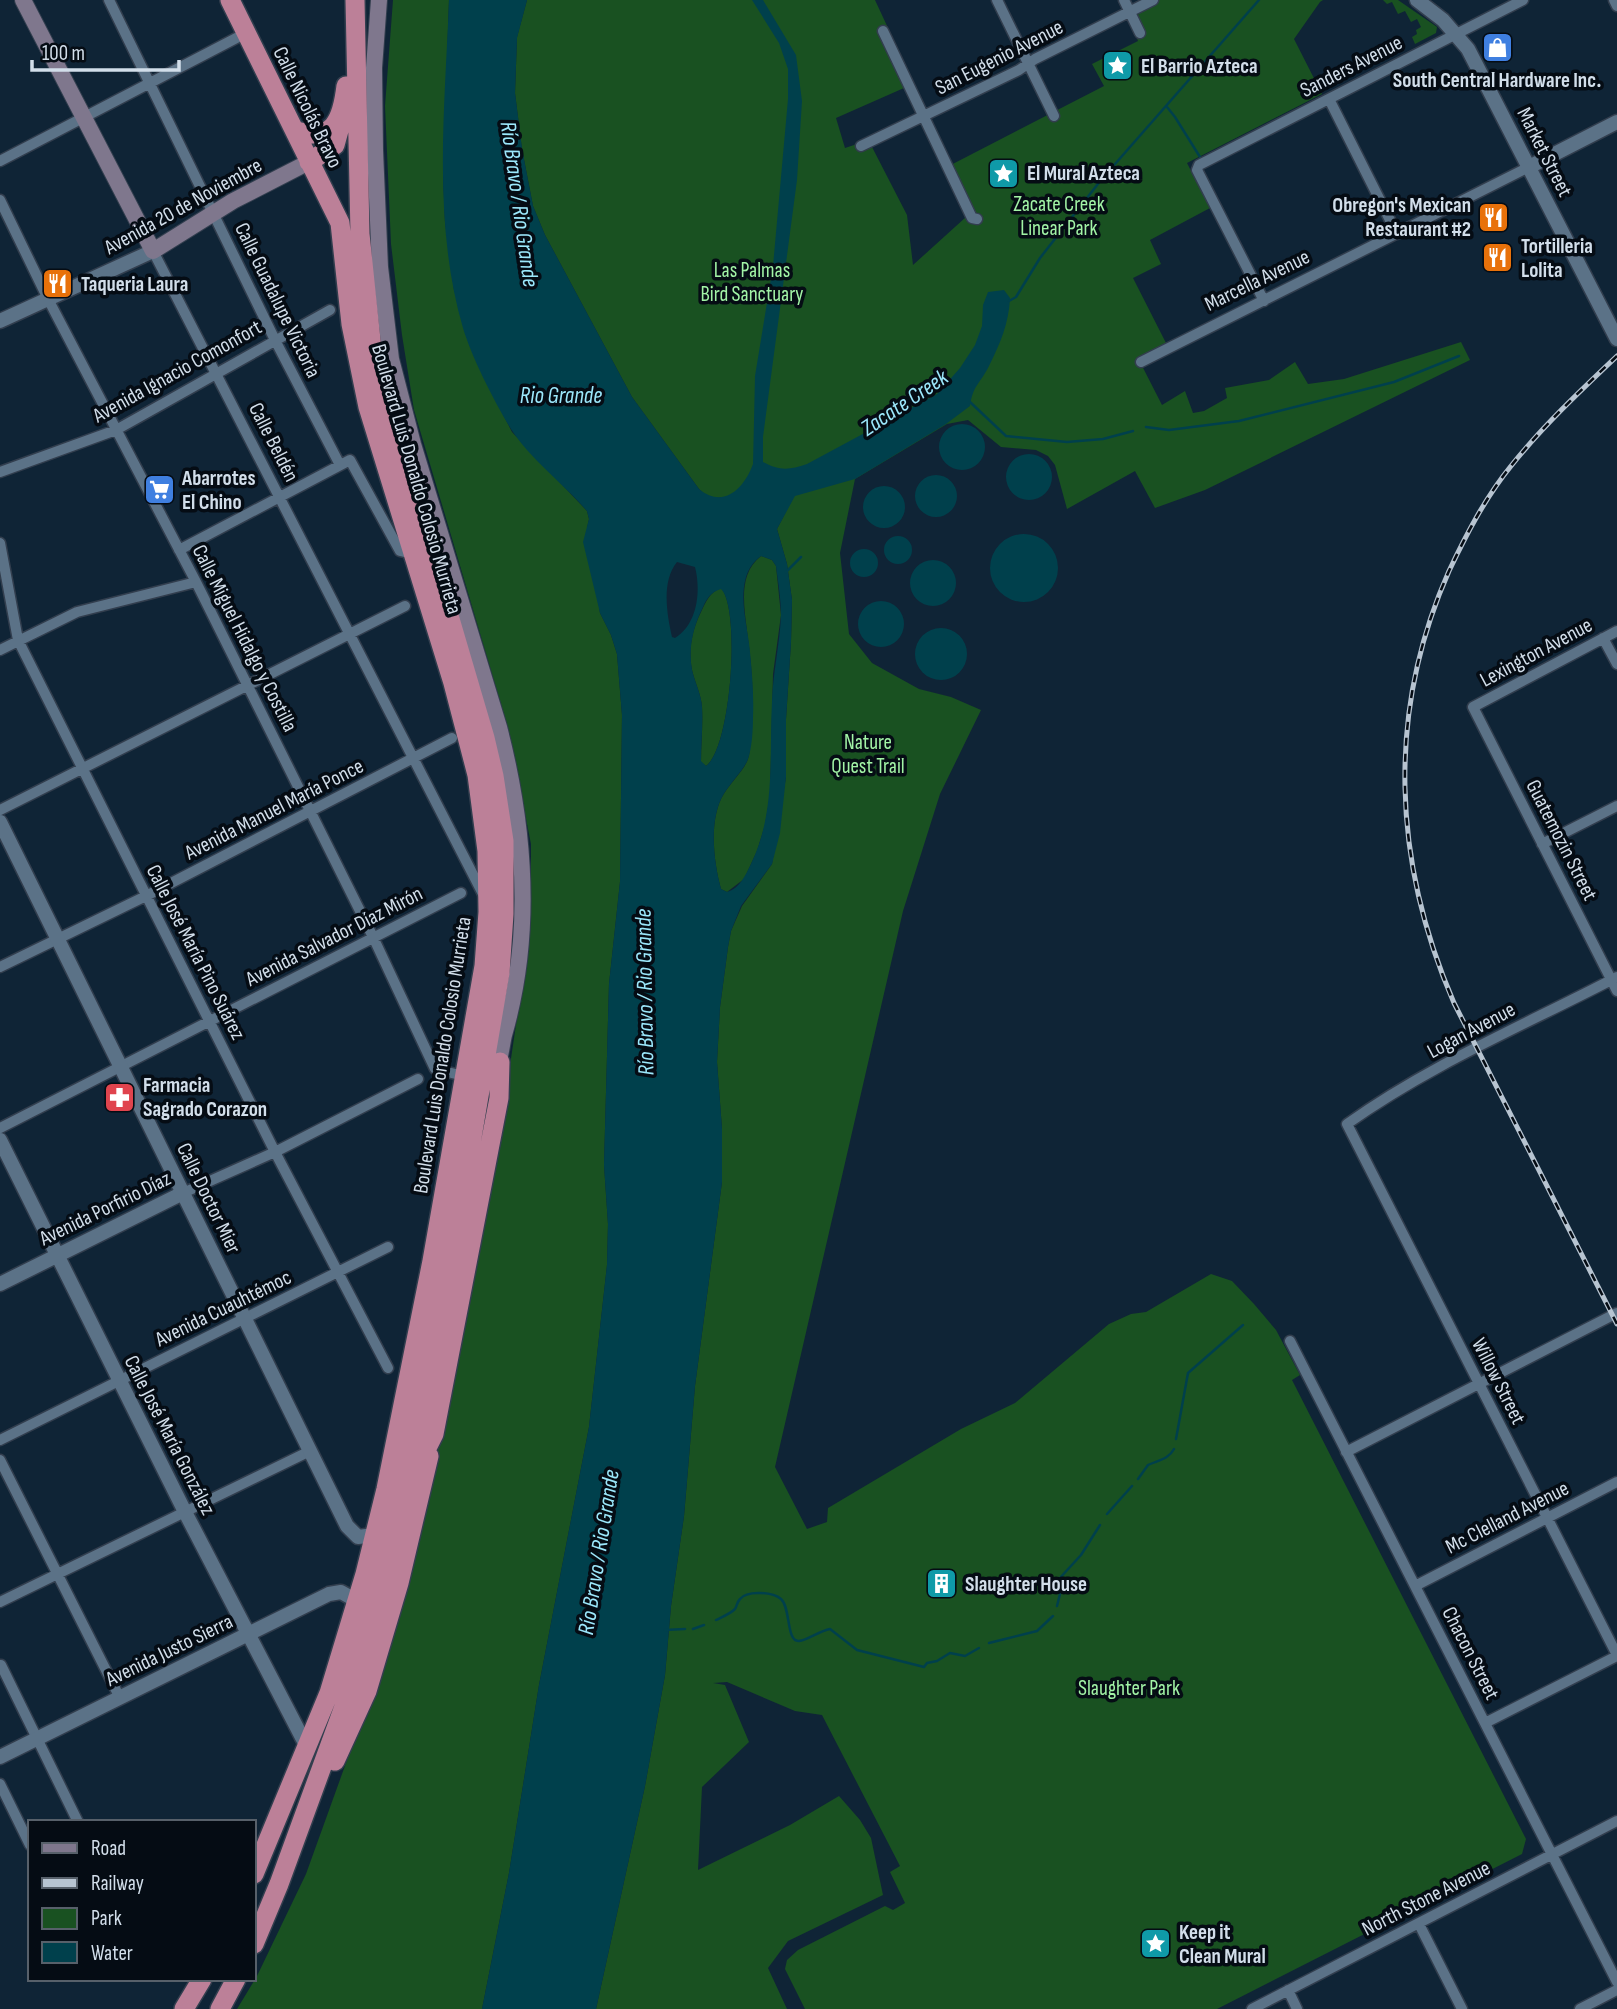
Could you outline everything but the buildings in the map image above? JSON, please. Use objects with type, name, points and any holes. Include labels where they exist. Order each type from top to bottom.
[{"type":"highway","name":"Calle Nicolás Bravo","points":[[230,0],[340,223],[342,234]]},
{"type":"highway","points":[[309,162],[335,145],[362,109],[359,5]]},
{"type":"highway","name":"Boulevard Luis Donaldo Colosio Murrieta","points":[[256,1869],[329,1693],[357,1601],[386,1489],[432,1261],[502,946],[504,841],[485,738],[384,406],[373,359],[360,234],[354,122],[355,44],[359,5]]},
{"type":"highway","points":[[294,130],[318,134],[354,122]]},
{"type":"highway","points":[[321,186],[337,192],[348,207],[357,281],[366,300]]},
{"type":"highway","name":"Boulevard Luis Donaldo Colosio Murrieta","points":[[256,1939],[346,1701],[382,1581],[403,1496],[460,1209],[487,946],[488,850],[474,764],[453,683],[368,407],[351,324],[342,234]]},
{"type":"highway","points":[[309,1803],[339,1755],[367,1691],[419,1508],[499,1098],[500,1062]]},
{"type":"highway","points":[[403,1496],[434,1434]]},
{"type":"highway","points":[[184,2009],[201,1981]]},
{"type":"highway","points":[[220,2009],[235,1981]]},
{"type":"main road","name":"Calle Beldén","points":[[23,0],[153,251]]},
{"type":"main road","name":"Boulevard Luis Donaldo Colosio Murrieta","points":[[379,0],[374,68],[375,150],[380,267],[389,347],[409,431],[499,727],[516,804],[521,852],[523,909],[512,1010],[500,1062],[491,1078],[473,1078]]},
{"type":"main road","name":"Avenida 20 de Noviembre","points":[[153,251],[233,201],[309,162]]},
{"type":"street","name":"Calle Guadalupe Victoria","points":[[110,0],[275,340],[345,463],[400,551],[413,554]]},
{"type":"street","points":[[997,0],[1054,116]]},
{"type":"street","points":[[1124,0],[1140,33]]},
{"type":"street","name":"San Eugenio Avenue","points":[[862,146],[1153,0]]},
{"type":"street","name":"Market Street","points":[[1417,0],[1457,33],[1468,49],[1617,339]]},
{"type":"street","name":"Sanders Avenue","points":[[1264,301],[1197,167],[1523,0]]},
{"type":"street","points":[[1614,0],[1617,6]]},
{"type":"street","points":[[883,31],[974,219]]},
{"type":"street","points":[[0,161],[246,33]]},
{"type":"street","points":[[1329,99],[1397,234]]},
{"type":"street","name":"Marcella Avenue","points":[[1140,362],[1617,122]]},
{"type":"street","name":"Calle Miguel Hidalgo y Costilla","points":[[0,200],[48,299],[196,582],[374,939],[435,1069],[473,1078]]},
{"type":"street","name":"Avenida 20 de Noviembre","points":[[0,321],[153,251]]},
{"type":"street","name":"Calle Beldén","points":[[153,251],[488,904]]},
{"type":"street","name":"Avenida Ignacio Comonfort","points":[[0,472],[116,430],[330,310]]},
{"type":"street","points":[[179,550],[345,463]]},
{"type":"street","name":"Calle José María Pino Suárez","points":[[0,543],[18,640],[275,1152],[388,1368]]},
{"type":"street","points":[[0,650],[76,612],[196,582]]},
{"type":"street","points":[[0,810],[405,606]]},
{"type":"street","name":"Lexington Avenue","points":[[1473,707],[1617,631]]},
{"type":"street","points":[[1604,638],[1617,664]]},
{"type":"street","name":"Guatemozin Street","points":[[1473,707],[1614,978],[1617,991]]},
{"type":"street","name":"Avenida Manuel María Ponce","points":[[0,967],[146,896],[452,738]]},
{"type":"street","points":[[1542,844],[1617,806]]},
{"type":"street","name":"Calle Doctor Mier","points":[[0,822],[352,1533],[363,1537],[374,1535]]},
{"type":"street","name":"Avenida Salvador Díaz Mirón","points":[[0,1128],[461,893]]},
{"type":"street","name":"Logan Avenue","points":[[1347,1124],[1391,1094],[1614,978]]},
{"type":"street","name":"Avenida Porfirio Díaz","points":[[0,1283],[183,1193],[275,1152],[418,1079]]},
{"type":"street","name":"Willow Street","points":[[1347,1124],[1617,1655]]},
{"type":"street","name":"Calle José María González","points":[[0,1140],[185,1512],[307,1747]]},
{"type":"street","name":"Avenida Cuauhtémoc","points":[[0,1440],[388,1247]]},
{"type":"street","points":[[1346,1452],[1617,1313]]},
{"type":"street","name":"Chacon Street","points":[[1290,1341],[1617,1982]]},
{"type":"street","points":[[0,1602],[310,1451]]},
{"type":"street","points":[[0,1460],[120,1698]]},
{"type":"street","name":"Mc Clelland Avenue","points":[[1415,1586],[1617,1482]]},
{"type":"street","name":"Avenida Justo Sierra","points":[[0,1757],[329,1594],[341,1592],[357,1601]]},
{"type":"street","points":[[1485,1723],[1617,1655]]},
{"type":"street","points":[[1,1665],[77,1820]]},
{"type":"street","points":[[0,1784],[28,1841]]},
{"type":"street","name":"North Stone Avenue","points":[[1252,2009],[1617,1821]]},
{"type":"street","points":[[1419,1924],[1462,2009]]},
{"type":"street","points":[[1288,1990],[1297,2009]]},
{"type":"street","points":[[1580,2009],[1617,1990]]},
{"type":"green space","points":[[393,0],[449,0],[443,175],[445,222],[454,290],[488,385],[512,432],[587,511],[587,528],[600,613],[617,654],[622,715],[620,882],[609,984],[604,1165],[608,1224],[607,1265],[589,1427],[539,1685],[509,1873],[482,2009],[237,2009],[256,1981],[306,1874],[364,1713],[497,1154],[531,909],[531,844],[508,728],[414,410],[391,244],[385,106]]},
{"type":"green space","points":[[527,0],[875,0],[888,28],[880,32],[904,88],[836,118],[845,148],[857,144],[861,152],[872,147],[907,215],[913,265],[966,217],[943,169],[1104,86],[1092,64],[1138,41],[1136,36],[1143,31],[1135,14],[1159,0],[1323,0],[1294,39],[1322,94],[1187,163],[1210,208],[1150,240],[1161,264],[1133,278],[1166,343],[1138,358],[1162,405],[1185,391],[1193,413],[1204,411],[1227,398],[1225,388],[1269,380],[1295,362],[1308,384],[1344,379],[1461,342],[1470,360],[1205,490],[1155,508],[1135,471],[1067,509],[1055,465],[1048,456],[1036,450],[1001,447],[968,420],[947,424],[855,479],[840,553],[849,634],[872,663],[919,689],[951,697],[981,710],[940,794],[903,911],[775,1467],[807,1529],[827,1522],[828,1508],[961,1429],[1015,1403],[1109,1324],[1131,1314],[1146,1312],[1211,1274],[1232,1281],[1276,1330],[1300,1375],[1292,1380],[1526,1839],[1522,1854],[1217,2009],[805,2009],[785,1969],[787,1960],[798,1950],[885,1906],[893,1910],[905,1903],[890,1872],[900,1866],[822,1715],[795,1711],[727,1682],[713,1683],[725,1685],[749,1742],[702,1787],[698,1870],[790,1825],[839,1796],[860,1820],[871,1838],[883,1895],[788,1941],[768,1968],[787,2009],[596,2009],[645,1786],[665,1675],[671,1606],[684,1516],[695,1386],[722,1182],[722,1129],[717,1062],[720,1007],[728,947],[731,931],[742,906],[772,864],[786,777],[792,600],[787,564],[777,529],[794,496],[709,498],[699,489],[632,397],[545,235],[533,206],[515,93],[517,37]]},
{"type":"green space","points":[[1383,0],[1398,0],[1437,27],[1436,33],[1415,44],[1412,37],[1421,27],[1417,19],[1411,22],[1405,11],[1398,14],[1392,2],[1387,4]]},
{"type":"green space","points":[[761,556],[772,560],[776,566],[781,615],[773,674],[770,795],[757,851],[744,879],[727,892],[721,889],[716,868],[715,820],[721,799],[743,768],[749,754],[752,684],[744,590],[749,572]]},
{"type":"green space","points":[[721,588],[727,601],[731,623],[730,678],[722,734],[715,754],[706,766],[701,762],[702,707],[692,670],[691,648],[695,626],[705,604],[711,594]]},
{"type":"water","name":"Rio Grande","points":[[449,0],[527,0],[517,38],[515,93],[533,206],[545,235],[632,397],[699,489],[708,495],[716,497],[732,493],[744,481],[753,464],[755,376],[773,266],[788,99],[788,69],[779,43],[752,0],[763,0],[796,55],[802,101],[797,180],[763,437],[763,462],[785,469],[807,464],[937,394],[960,368],[975,345],[982,326],[983,305],[988,292],[1004,290],[1010,298],[1006,325],[989,366],[975,389],[970,406],[946,424],[855,479],[795,496],[777,529],[787,564],[792,600],[786,777],[780,833],[772,864],[741,906],[728,947],[720,1007],[717,1062],[722,1129],[722,1182],[695,1386],[684,1516],[671,1606],[665,1675],[645,1786],[596,2009],[482,2009],[509,1873],[539,1685],[589,1427],[607,1265],[608,1224],[604,1165],[609,984],[620,882],[622,715],[617,654],[600,613],[583,542],[589,519],[587,511],[527,450],[511,429],[472,352],[453,288],[447,247],[443,165]],"holes":[[[761,556],[772,560],[776,566],[781,609],[773,690],[770,784],[759,844],[742,881],[727,892],[721,889],[716,868],[714,832],[721,799],[746,763],[750,749],[753,693],[743,595],[747,574]],[[677,562],[695,567],[698,586],[693,615],[683,632],[675,638],[672,637],[668,618],[667,588]],[[721,589],[727,601],[732,649],[722,734],[715,754],[706,766],[701,761],[702,707],[692,670],[691,646],[696,622],[710,596]]]},
{"type":"water","points":[[962,424],[978,431],[985,447],[978,463],[962,470],[946,463],[939,447],[946,431]]},
{"type":"water","points":[[1029,454],[1045,461],[1052,477],[1045,493],[1029,500],[1013,493],[1006,477],[1013,461]]},
{"type":"water","points":[[936,475],[951,481],[957,496],[951,511],[936,517],[921,511],[915,496],[921,481]]},
{"type":"water","points":[[884,486],[899,492],[905,507],[899,522],[884,528],[869,522],[863,507],[869,492]]},
{"type":"water","points":[[1024,534],[1037,537],[1048,544],[1055,555],[1058,568],[1055,581],[1048,592],[1037,599],[1024,602],[1011,599],[1000,592],[993,581],[990,568],[993,555],[1000,544],[1011,537]]},
{"type":"water","points":[[898,536],[908,540],[912,550],[908,560],[898,564],[888,560],[884,550],[888,540]]},
{"type":"water","points":[[864,549],[874,553],[878,563],[874,573],[864,577],[854,573],[850,563],[854,553]]},
{"type":"water","points":[[933,560],[949,567],[956,583],[949,599],[933,606],[917,599],[910,583],[917,567]]},
{"type":"water","points":[[881,601],[897,608],[904,624],[897,640],[881,647],[865,640],[858,624],[865,608]]},
{"type":"water","points":[[941,628],[951,630],[959,636],[965,644],[965,664],[959,672],[951,678],[941,680],[931,678],[923,672],[917,664],[915,654],[917,644],[923,636],[931,630]]},
{"type":"waterway","name":"Zacate Creek","points":[[1009,301],[1016,297],[1040,258],[1101,180],[1259,0]]},
{"type":"waterway","points":[[1167,107],[1200,157]]},
{"type":"waterway","points":[[1146,427],[1169,430],[1239,421],[1394,382],[1459,356]]},
{"type":"waterway","points":[[970,402],[1006,436],[1067,442],[1103,439],[1133,431]]},
{"type":"waterway","points":[[786,572],[801,557]]},
{"type":"waterway","points":[[1176,1439],[1188,1373],[1243,1325]]},
{"type":"waterway","points":[[1138,1479],[1148,1465],[1166,1458],[1174,1449]]},
{"type":"waterway","points":[[1107,1514],[1132,1486]]},
{"type":"waterway","points":[[1059,1584],[1059,1579],[1081,1555],[1100,1525]]},
{"type":"waterway","points":[[716,1620],[733,1611],[743,1596],[766,1594],[777,1597],[784,1603],[790,1631],[795,1640],[806,1639],[830,1629],[857,1650],[924,1667],[950,1653],[965,1656],[979,1648]]},
{"type":"waterway","points":[[1057,1606],[1060,1594]]},
{"type":"waterway","points":[[989,1643],[1037,1631],[1053,1616]]},
{"type":"waterway","points":[[693,1629],[704,1625]]},
{"type":"waterway","points":[[665,1630],[685,1629]]},
{"type":"railway","points":[[1617,356],[1548,423],[1511,466],[1484,504],[1455,557],[1429,625],[1415,679],[1407,733],[1405,787],[1409,842],[1419,896],[1434,950],[1454,1003],[1617,1324]]},
{"type":"place","name":"South Central Hardware Inc.","points":[[1497,48]]},
{"type":"place","name":"El Barrio Azteca","points":[[1118,66]]},
{"type":"place","name":"El Mural Azteca","points":[[1004,173]]},
{"type":"place","name":"Obregon's Mexican Restaurant #2","points":[[1494,217]]},
{"type":"place","name":"Tortilleria Lolita","points":[[1498,258]]},
{"type":"place","name":"Taqueria Laura","points":[[58,284]]},
{"type":"place","name":"Abarrotes El Chino","points":[[159,490]]},
{"type":"place","name":"Farmacia Sagrado Corazon","points":[[120,1097]]},
{"type":"place","name":"Slaughter House","points":[[942,1584]]},
{"type":"place","name":"Keep it Clean Mural","points":[[1156,1944]]},
{"type":"water label","name":"Río Bravo / Rio Grande","points":[[520,204]]},
{"type":"water label","name":"Río Bravo / Rio Grande","points":[[644,992]]},
{"type":"water label","name":"Río Bravo / Rio Grande","points":[[598,1552]]},
{"type":"park label","name":"Zacate Creek Linear Park","points":[[1059,216]]},
{"type":"park label","name":"Las Palmas Bird Sanctuary","points":[[752,282]]},
{"type":"park label","name":"Nature Quest Trail","points":[[868,754]]},
{"type":"park label","name":"Slaughter Park","points":[[1129,1688]]}]
